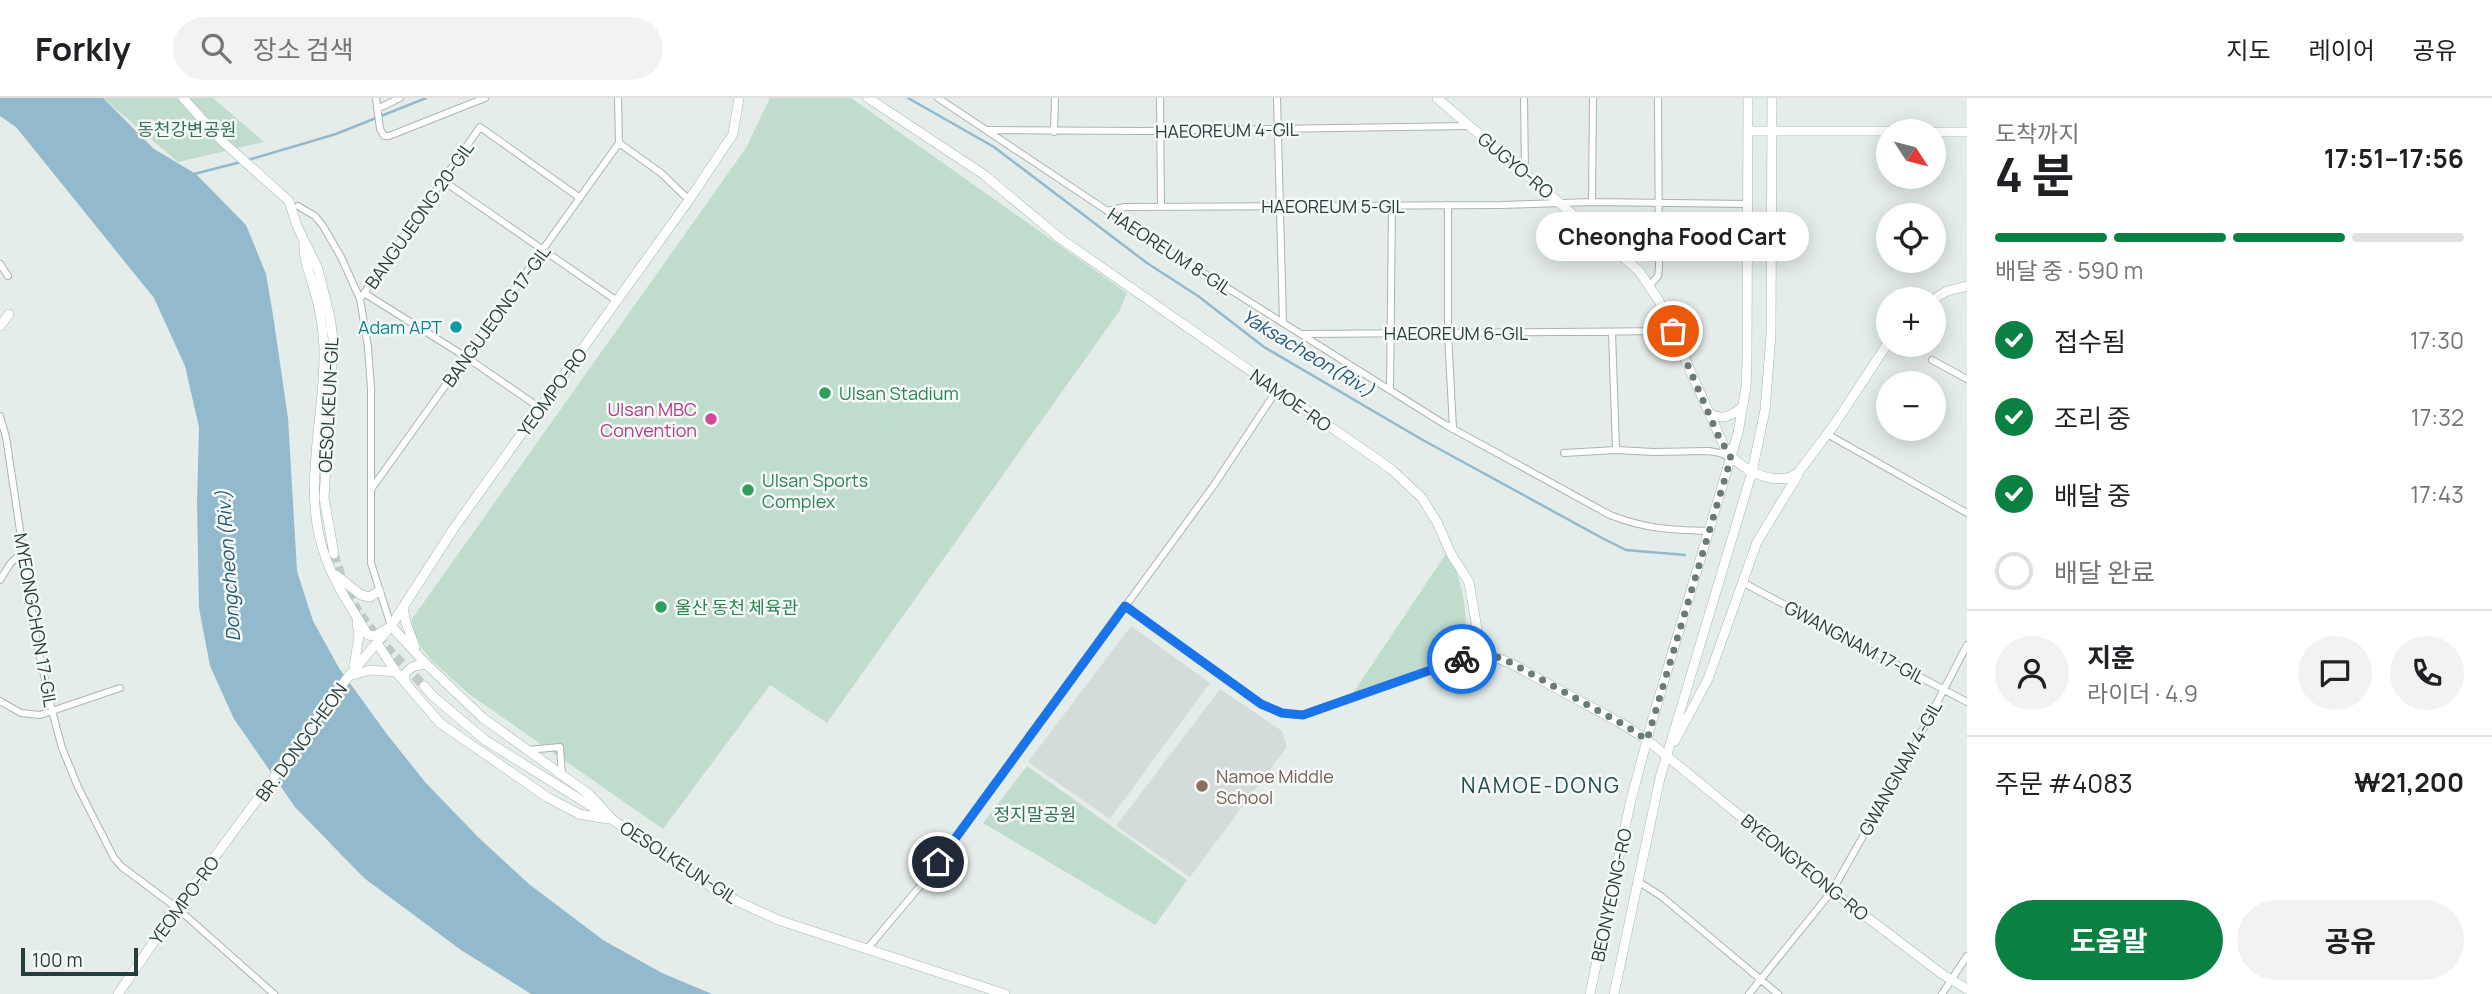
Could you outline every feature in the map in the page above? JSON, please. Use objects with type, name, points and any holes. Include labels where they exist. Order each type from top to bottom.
[{"type":"main road","name":"OESOLKEUN-GIL","points":[[183,98],[222,141],[289,201],[304,243],[318,269],[333,339],[324,498],[334,554]]},
{"type":"main road","name":"YEOMPO-RO","points":[[351,674],[391,626],[454,528],[689,200],[733,134],[739,98]]},
{"type":"main road","name":"NAMOE-RO","points":[[868,98],[984,174],[1061,239],[1391,469],[1422,498],[1469,582],[1481,652]]},
{"type":"main road","name":"GUGYO-RO","points":[[1437,98],[1625,257],[1650,285],[1731,458],[1752,472]]},
{"type":"main road","name":"BEONYEONG-RO","points":[[1590,994],[1630,804],[1731,458],[1744,404],[1747,363],[1748,98]]},
{"type":"main road","name":"BEONYEONG-RO","points":[[1614,994],[1667,754],[1752,472],[1765,410],[1770,363],[1772,98]]},
{"type":"main road","points":[[1748,131],[1876,131]]},
{"type":"main road","points":[[1946,132],[1967,132]]},
{"type":"main road","points":[[304,243],[304,260],[321,318],[324,348],[315,498],[317,524],[332,572],[344,598],[371,637],[391,626],[426,664],[483,718],[590,795],[613,820]]},
{"type":"main road","points":[[1946,292],[1967,286]]},
{"type":"main road","points":[[0,326],[9,314]]},
{"type":"main road","points":[[1667,754],[1703,689],[1766,525],[1879,357]]},
{"type":"main road","points":[[1708,412],[1716,417],[1725,417],[1744,404]]},
{"type":"main road","points":[[1752,472],[1784,479],[1791,478],[1802,469]]},
{"type":"main road","points":[[332,572],[361,595],[370,597],[379,591]]},
{"type":"main road","points":[[403,608],[417,652]]},
{"type":"main road","points":[[356,617],[359,635],[351,674],[370,670],[396,672]]},
{"type":"main road","points":[[377,643],[396,672],[440,723],[547,797],[579,814],[613,820]]},
{"type":"main road","points":[[1481,652],[1506,660],[1647,740]]},
{"type":"main road","points":[[406,683],[404,675],[409,669],[415,665],[426,664]]},
{"type":"main road","name":"BR. DONGCHEON","points":[[253,807],[351,674]]},
{"type":"main road","name":"OESOLKEUN-GIL","points":[[424,686],[433,697],[485,740],[613,820],[722,894],[778,920],[1005,994]]},
{"type":"main road","name":"BYEONGYEONG-RO","points":[[1647,740],[1832,891],[1967,989]]},
{"type":"main road","name":"YEOMPO-RO","points":[[118,994],[177,908],[253,807]]},
{"type":"street","points":[[376,98],[380,129],[384,136],[393,136],[485,98]]},
{"type":"street","points":[[377,109],[400,98]]},
{"type":"street","points":[[618,98],[619,143],[661,173],[689,200]]},
{"type":"street","name":"HAEOREUM 8-GIL","points":[[938,98],[1107,211],[1453,429],[1622,520],[1657,529],[1709,531]]},
{"type":"street","points":[[1054,132],[1055,98]]},
{"type":"street","points":[[1160,98],[1161,207]]},
{"type":"street","points":[[1277,98],[1283,323]]},
{"type":"street","points":[[1524,98],[1525,173]]},
{"type":"street","points":[[1592,202],[1593,98]]},
{"type":"street","points":[[1650,285],[1658,276],[1660,268],[1658,98]]},
{"type":"street","name":"HAEOREUM 4-GIL","points":[[986,130],[1054,132],[1469,126]]},
{"type":"street","name":"BANGUJEONG 20-GIL","points":[[362,296],[480,127],[580,198]]},
{"type":"street","name":"BANGUJEONG 17-GIL","points":[[372,488],[619,143]]},
{"type":"street","points":[[442,180],[618,301]]},
{"type":"street","name":"HAEOREUM 5-GIL","points":[[1107,211],[1125,207],[1560,202],[1748,204]]},
{"type":"street","points":[[1390,390],[1392,205]]},
{"type":"street","points":[[1448,205],[1448,333],[1453,429]]},
{"type":"street","name":"BANGUJEONG 20-GIL","points":[[298,206],[315,216],[323,226],[362,296],[371,389],[371,563],[391,626]]},
{"type":"street","points":[[0,264],[8,276]]},
{"type":"street","points":[[362,296],[466,357],[540,408]]},
{"type":"street","name":"HAEOREUM 6-GIL","points":[[1301,334],[1673,331]]},
{"type":"street","points":[[1612,332],[1616,450]]},
{"type":"street","points":[[1932,360],[1967,379]]},
{"type":"street","points":[[867,949],[926,879],[1214,485],[1277,390]]},
{"type":"street","name":"MYEONGCHON 17-GIL","points":[[0,416],[6,437],[37,645],[52,711],[62,748],[114,858],[177,908],[274,994]]},
{"type":"street","points":[[1827,435],[1967,513]]},
{"type":"street","points":[[1564,453],[1616,450],[1709,451],[1731,458]]},
{"type":"street","points":[[0,580],[10,564],[23,551]]},
{"type":"street","name":"GWANGNAM 17-GIL","points":[[1742,582],[1967,702]]},
{"type":"street","points":[[1125,606],[1261,704],[1282,713],[1303,715],[1481,652]]},
{"type":"street","name":"GWANGNAM 4-GIL","points":[[1749,994],[1832,891],[1967,645]]},
{"type":"street","points":[[0,701],[20,713],[30,715],[52,711],[120,688]]},
{"type":"street","points":[[527,750],[560,747],[562,774]]},
{"type":"street","points":[[1637,881],[1661,896],[1778,994]]},
{"type":"street","points":[[1942,994],[1967,956]]},
{"type":"shaded area","points":[[1131,626],[1210,683],[1110,819],[1028,762]]},
{"type":"shaded area","name":"Namoe Middle School","points":[[1220,689],[1282,731],[1287,747],[1190,877],[1116,826]]},
{"type":"green space","name":"동천강변공원","points":[[103,98],[213,98],[264,142],[178,162]]},
{"type":"green space","name":"Ulsan Sports Complex","points":[[770,98],[851,98],[1127,293],[1120,310],[827,723],[770,685],[663,829],[469,694],[432,661],[421,647],[412,628],[412,619],[746,148]]},
{"type":"green space","points":[[1449,549],[1464,600],[1465,627],[1458,650],[1450,658],[1424,673],[1349,699]]},
{"type":"green space","name":"정지말공원","points":[[1027,766],[1187,880],[1155,925],[983,823]]},
{"type":"water","name":"Dongcheon (Riv.)","points":[[0,98],[103,98],[154,149],[196,174],[246,225],[266,274],[273,315],[288,418],[297,571],[313,621],[339,668],[425,782],[478,837],[529,884],[603,940],[662,973],[712,994],[531,994],[461,950],[364,878],[295,807],[234,719],[210,666],[199,608],[199,427],[185,366],[154,298],[16,127],[0,116]]},
{"type":"waterway","name":"Yaksacheon(Riv.)","points":[[248,160],[336,134],[426,98]]},
{"type":"waterway","name":"Yaksacheon(Riv.)","points":[[908,98],[994,147],[1147,263],[1198,296],[1264,347],[1421,439],[1626,550],[1685,555]]},
{"type":"waterway","name":"Yaksacheon(Riv.)","points":[[194,174],[241,162]]},
{"type":"tunnel","points":[[334,554],[347,591],[362,617],[424,686]]},
{"type":"way so far","points":[[1462,659],[1481,652],[1506,660],[1647,740],[1731,458],[1718,435],[1673,331]]},
{"type":"place","name":"Adam APT","points":[[456,327]]},
{"type":"place","name":"Cheongha Food Cart","points":[[1673,331]]},
{"type":"place","name":"Ulsan Stadium","points":[[825,393]]},
{"type":"place","name":"Ulsan MBC Convention","points":[[711,419]]},
{"type":"place","name":"Ulsan Sports Complex","points":[[748,490]]},
{"type":"place","name":"울산 동천 체육관","points":[[661,607]]},
{"type":"place","name":"Namoe Middle School","points":[[1202,786]]},
{"type":"district","name":"NAMOE-DONG","points":[[1541,785]]},
{"type":"route","points":[[938,862],[1125,606],[1261,704],[1282,713],[1303,715],[1462,659]]}]
